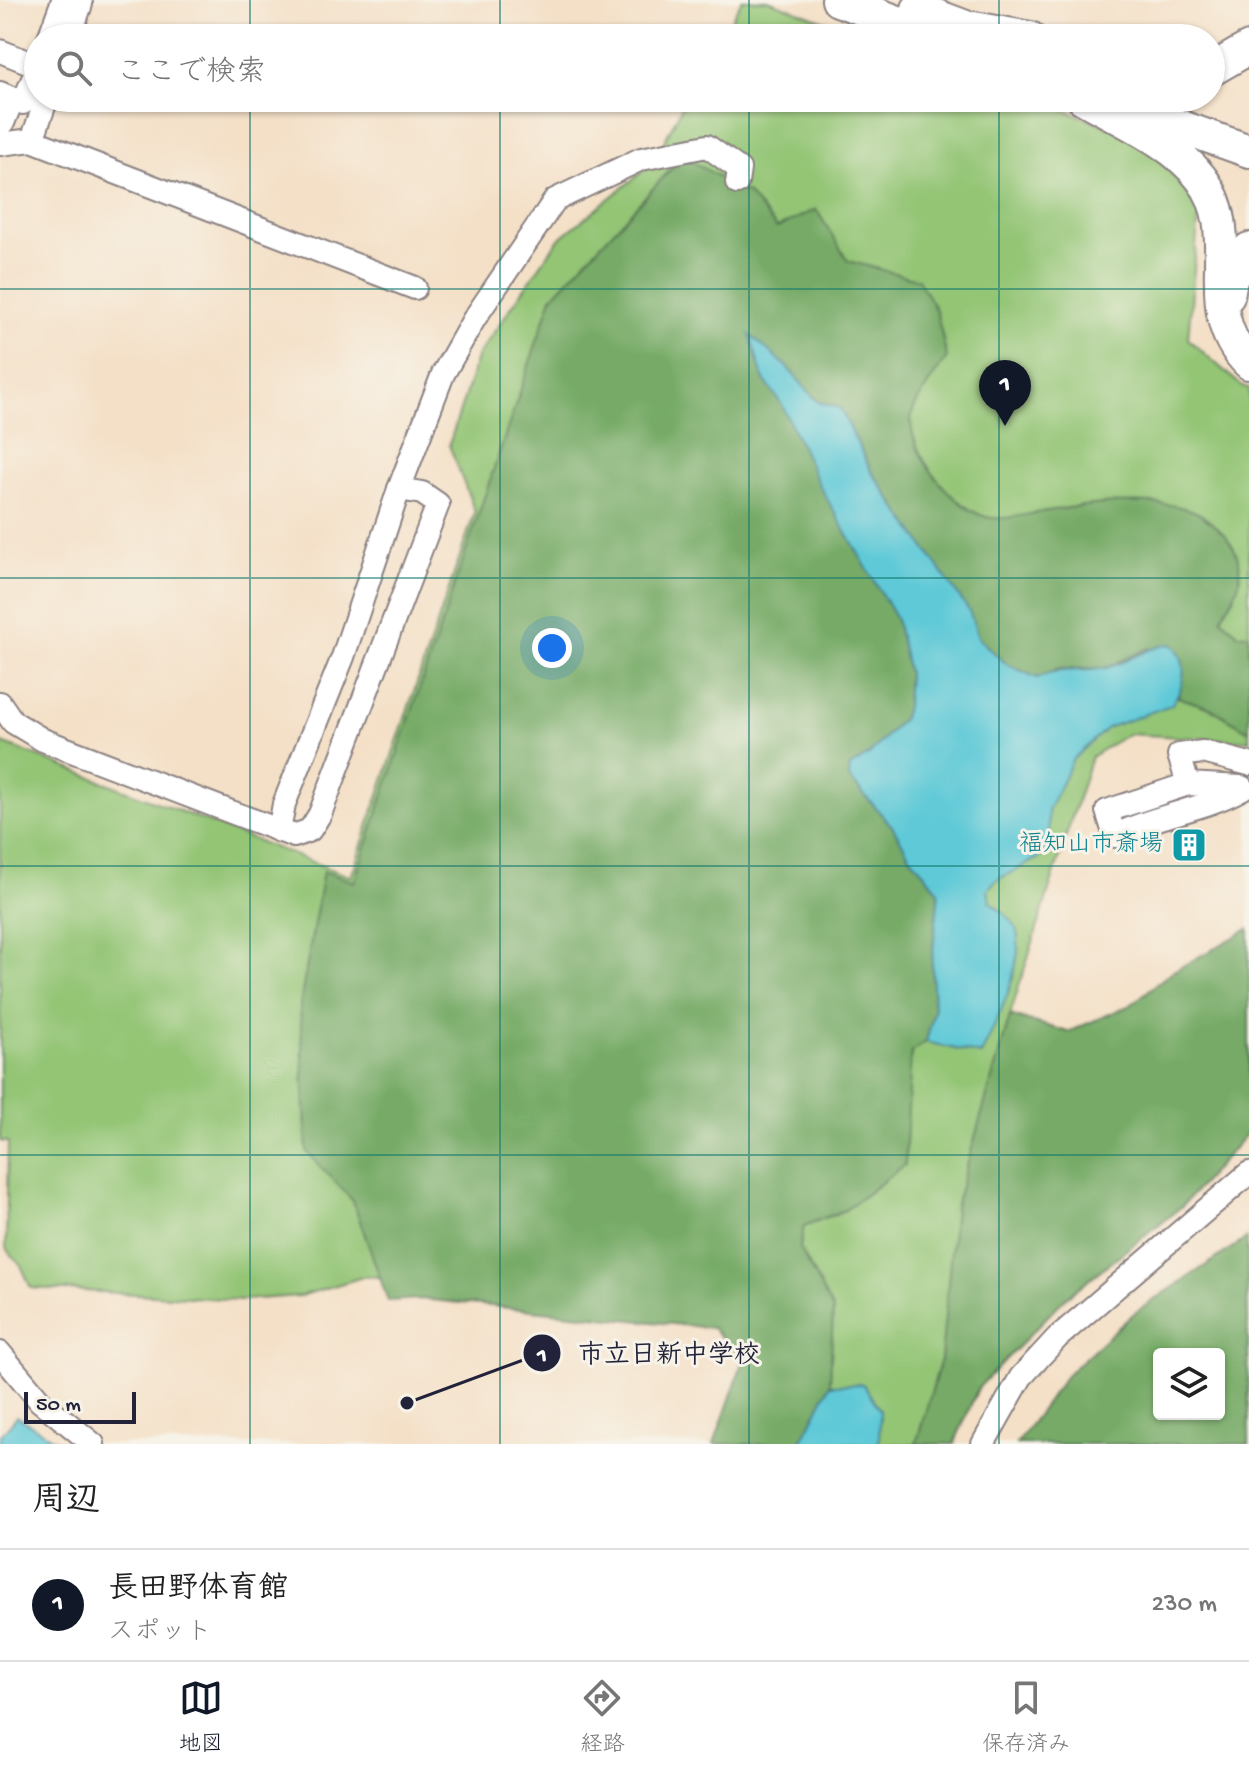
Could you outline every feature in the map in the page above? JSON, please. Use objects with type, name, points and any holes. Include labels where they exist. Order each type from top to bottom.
[{"type":"highway","points":[[838,0],[927,24]]},
{"type":"highway","points":[[893,0],[944,24]]},
{"type":"highway","points":[[1225,62],[1249,48]]},
{"type":"highway","points":[[1107,112],[1179,153],[1206,186],[1219,214],[1222,237],[1220,298],[1223,323],[1229,340],[1249,363]]},
{"type":"highway","points":[[1141,112],[1249,151]]},
{"type":"highway","points":[[1197,112],[1249,131]]},
{"type":"highway","points":[[1223,323],[1231,279],[1249,249]]},
{"type":"street","points":[[58,24],[72,2]]},
{"type":"street","points":[[70,24],[72,2]]},
{"type":"street","points":[[0,51],[24,60]]},
{"type":"street","points":[[0,122],[3,123],[6,95],[23,103],[24,101]]},
{"type":"street","points":[[32,140],[42,112]]},
{"type":"street","points":[[0,144],[32,140],[415,288]]},
{"type":"street","points":[[279,831],[284,804],[343,657],[399,489],[443,374],[504,271],[555,200],[641,159],[707,146],[739,169],[737,183]]},
{"type":"street","points":[[0,703],[13,722],[43,740],[279,831],[294,836],[310,830],[320,814],[438,504],[422,493],[399,489]]},
{"type":"street","points":[[1188,784],[1179,755],[1203,752],[1249,764]]},
{"type":"street","points":[[1188,784],[1247,788],[1225,798],[1139,823],[1115,836],[1107,811],[1188,784]]},
{"type":"street","points":[[983,1444],[1021,1377],[1057,1338],[1245,1188]]},
{"type":"street","points":[[0,1353],[40,1401],[93,1444]]},
{"type":"green space","points":[[742,0],[768,0],[833,24],[729,24]]},
{"type":"green space","points":[[679,112],[1069,112],[1112,128],[1166,160],[1199,212],[1188,339],[1242,386],[1249,388],[1249,741],[1128,734],[1091,757],[1010,1015],[1068,1032],[1131,1005],[1170,973],[1249,929],[1249,1131],[1182,1206],[1065,1298],[978,1388],[954,1444],[734,1444],[766,1376],[725,1309],[366,1276],[300,1296],[242,1300],[31,1288],[21,1265],[6,1248],[8,1142],[0,1141],[0,742],[351,877],[475,512],[449,445],[478,355],[559,239],[654,162]]},
{"type":"green space","points":[[683,156],[748,194],[777,228],[816,209],[848,261],[918,279],[936,310],[947,357],[914,408],[912,428],[916,445],[936,478],[964,505],[992,518],[1141,502],[1181,507],[1198,513],[1226,536],[1238,557],[1238,586],[1221,618],[1239,634],[1249,635],[1249,731],[1210,708],[1178,697],[1183,674],[1149,648],[1106,668],[1059,669],[1037,678],[1006,664],[979,639],[968,611],[871,470],[840,408],[818,402],[785,365],[763,378],[782,405],[820,485],[896,619],[908,673],[903,718],[870,754],[850,767],[849,778],[893,827],[909,855],[939,891],[932,962],[934,1012],[926,1042],[911,1053],[905,1165],[845,1210],[804,1226],[800,1248],[833,1310],[830,1385],[800,1444],[714,1444],[744,1359],[712,1328],[420,1299],[388,1301],[353,1201],[307,1152],[300,1005],[323,871],[354,882],[552,297]]},
{"type":"green space","points":[[1249,929],[1249,1131],[1182,1206],[1065,1298],[978,1388],[954,1444],[916,1444],[941,1359],[955,1207],[1010,1016],[1068,1032],[1131,1005],[1170,973]]},
{"type":"green space","points":[[1247,1238],[1249,1444],[1016,1444],[1068,1373],[1133,1314]]},
{"type":"water","points":[[750,335],[785,365],[818,402],[840,408],[871,471],[969,611],[979,639],[1006,664],[1037,678],[1057,672],[1106,668],[1172,644],[1181,658],[1184,674],[1180,690],[1171,705],[1107,728],[1073,759],[1048,811],[1050,844],[1044,855],[995,881],[988,889],[990,901],[1014,924],[1018,942],[1008,993],[981,1055],[926,1042],[934,1012],[932,962],[939,891],[909,855],[893,827],[849,778],[850,767],[870,754],[903,718],[908,673],[896,619],[819,485],[782,405],[763,378]]},
{"type":"water","points":[[863,1384],[880,1410],[879,1444],[800,1444],[830,1385]]},
{"type":"water","points":[[17,1416],[60,1444],[0,1444],[0,1436]]},
{"type":"place","name":"長田野体育館","points":[[1005,426]]},
{"type":"place","name":"福知山市斎場","points":[[1189,845]]},
{"type":"place","name":"市立日新中学校","points":[[407,1403]]}]
